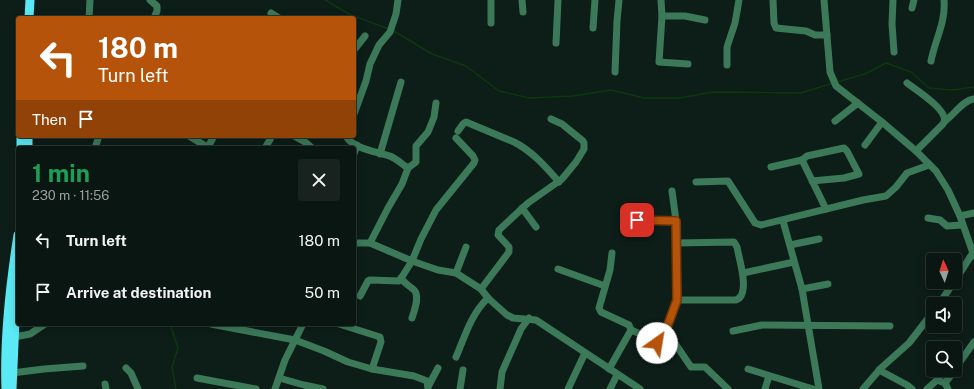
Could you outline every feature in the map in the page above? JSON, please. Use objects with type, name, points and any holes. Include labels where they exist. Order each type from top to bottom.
[{"type":"main road","points":[[23,16],[24,0]]},
{"type":"main road","points":[[29,16],[30,0]]},
{"type":"main road","points":[[6,389],[6,353],[10,299],[16,251]]},
{"type":"main road","points":[[12,389],[16,311]]},
{"type":"street","points":[[89,16],[90,0]]},
{"type":"street","points":[[150,0],[157,6],[158,11],[155,16]]},
{"type":"street","points":[[356,108],[366,81],[370,64],[378,45],[390,32],[397,9],[398,0]]},
{"type":"street","points":[[491,0],[492,23]]},
{"type":"street","points":[[522,0],[523,12]]},
{"type":"street","points":[[556,43],[558,0]]},
{"type":"street","points":[[593,28],[595,0]]},
{"type":"street","points":[[615,72],[616,21],[619,0]]},
{"type":"street","points":[[662,0],[659,62],[688,64]]},
{"type":"street","points":[[727,65],[727,47],[735,23],[739,0]]},
{"type":"street","points":[[773,0],[774,23],[776,28],[827,35]]},
{"type":"street","points":[[824,0],[830,72],[836,86],[882,122],[916,151],[936,171],[948,190],[960,216],[973,255],[962,271]]},
{"type":"street","points":[[893,0],[892,24],[894,52]]},
{"type":"street","points":[[931,61],[934,47],[942,25],[944,0]]},
{"type":"street","points":[[271,13],[276,16]]},
{"type":"street","points":[[662,16],[685,16],[706,20]]},
{"type":"street","points":[[356,47],[365,36]]},
{"type":"street","points":[[380,154],[401,82]]},
{"type":"street","points":[[907,83],[930,100],[943,113],[945,121]]},
{"type":"street","points":[[916,151],[966,102],[974,99]]},
{"type":"street","points":[[370,243],[402,184],[408,168],[416,162],[416,146],[428,132],[434,117],[436,103]]},
{"type":"street","points":[[835,121],[858,103]]},
{"type":"street","points":[[481,289],[509,252],[510,247],[498,235],[499,230],[522,208],[559,182],[576,162],[585,146],[583,141],[566,127],[551,119]]},
{"type":"street","points":[[360,296],[368,281],[399,281],[412,261],[421,239],[436,210],[474,163],[474,156],[457,134],[466,122],[514,142],[538,159],[559,182]]},
{"type":"street","points":[[864,145],[882,122]]},
{"type":"street","points":[[192,138],[206,146]]},
{"type":"street","points":[[298,138],[310,146]]},
{"type":"street","points":[[347,138],[368,150],[394,158],[408,168]]},
{"type":"street","points":[[356,150],[358,145]]},
{"type":"street","points":[[771,167],[802,160],[807,156],[844,148],[859,174],[844,178],[812,182]]},
{"type":"street","points":[[802,160],[826,209]]},
{"type":"street","points":[[696,182],[728,181],[758,225],[783,221],[863,200],[886,196],[896,188],[907,173],[929,164]]},
{"type":"street","points":[[612,253],[610,270],[599,306],[600,310],[629,325],[633,332],[644,336],[651,343],[657,343],[666,330],[677,300],[676,221],[672,191]]},
{"type":"street","points":[[522,208],[536,227]]},
{"type":"street","points":[[960,216],[974,213]]},
{"type":"street","points":[[928,218],[940,220],[947,226],[962,225]]},
{"type":"street","points":[[624,220],[676,221]]},
{"type":"street","points":[[783,221],[802,289],[819,389]]},
{"type":"street","points":[[790,245],[819,240]]},
{"type":"street","points":[[676,244],[734,242],[737,247],[743,273],[744,292],[743,295],[736,300],[677,300]]},
{"type":"street","points":[[356,243],[370,243],[412,261],[438,270],[456,273],[481,289],[488,298],[507,316],[536,320],[640,389]]},
{"type":"street","points":[[456,273],[466,247]]},
{"type":"street","points":[[743,273],[794,262]]},
{"type":"street","points":[[558,269],[605,286]]},
{"type":"street","points":[[401,278],[406,285],[414,289],[416,292],[417,300],[412,318]]},
{"type":"street","points":[[802,289],[828,284]]},
{"type":"street","points":[[456,357],[474,315],[488,298]]},
{"type":"street","points":[[500,389],[502,372],[521,329],[529,318]]},
{"type":"street","points":[[863,389],[879,370],[909,343],[926,321]]},
{"type":"street","points":[[733,331],[762,325],[890,326]]},
{"type":"street","points":[[14,336],[30,334],[42,326]]},
{"type":"street","points":[[230,326],[250,328],[295,340],[348,362],[372,369],[414,376],[428,381],[428,387]]},
{"type":"street","points":[[275,389],[281,369],[302,326]]},
{"type":"street","points":[[345,326],[380,337],[381,342],[372,369]]},
{"type":"street","points":[[666,330],[691,367],[705,367],[728,389]]},
{"type":"street","points":[[609,369],[633,332]]},
{"type":"street","points":[[962,360],[974,342]]},
{"type":"street","points":[[568,389],[585,353]]},
{"type":"street","points":[[12,373],[83,366]]},
{"type":"street","points":[[126,368],[131,373],[138,389]]},
{"type":"street","points":[[428,387],[438,368]]},
{"type":"street","points":[[748,369],[813,389]]},
{"type":"street","points":[[460,389],[463,370]]},
{"type":"street","points":[[879,370],[912,389]]},
{"type":"street","points":[[610,389],[617,375]]},
{"type":"street","points":[[765,389],[769,376]]},
{"type":"street","points":[[927,389],[937,380],[946,386],[951,377]]},
{"type":"street","points":[[197,378],[256,389]]},
{"type":"street","points":[[279,378],[323,389]]},
{"type":"waterway","points":[[325,0],[354,16]]},
{"type":"waterway","points":[[356,17],[389,29]]},
{"type":"waterway","points":[[392,30],[432,54],[466,66],[499,91],[529,98],[573,96],[611,90],[644,98],[679,98],[714,92],[801,93],[833,83]]},
{"type":"waterway","points":[[837,82],[865,74],[886,63],[911,72],[929,88],[952,90],[974,87]]},
{"type":"waterway","points":[[171,326],[178,348],[172,367],[176,389]]},
{"type":"route","points":[[637,220],[676,221],[677,300],[666,330],[657,343]]}]
